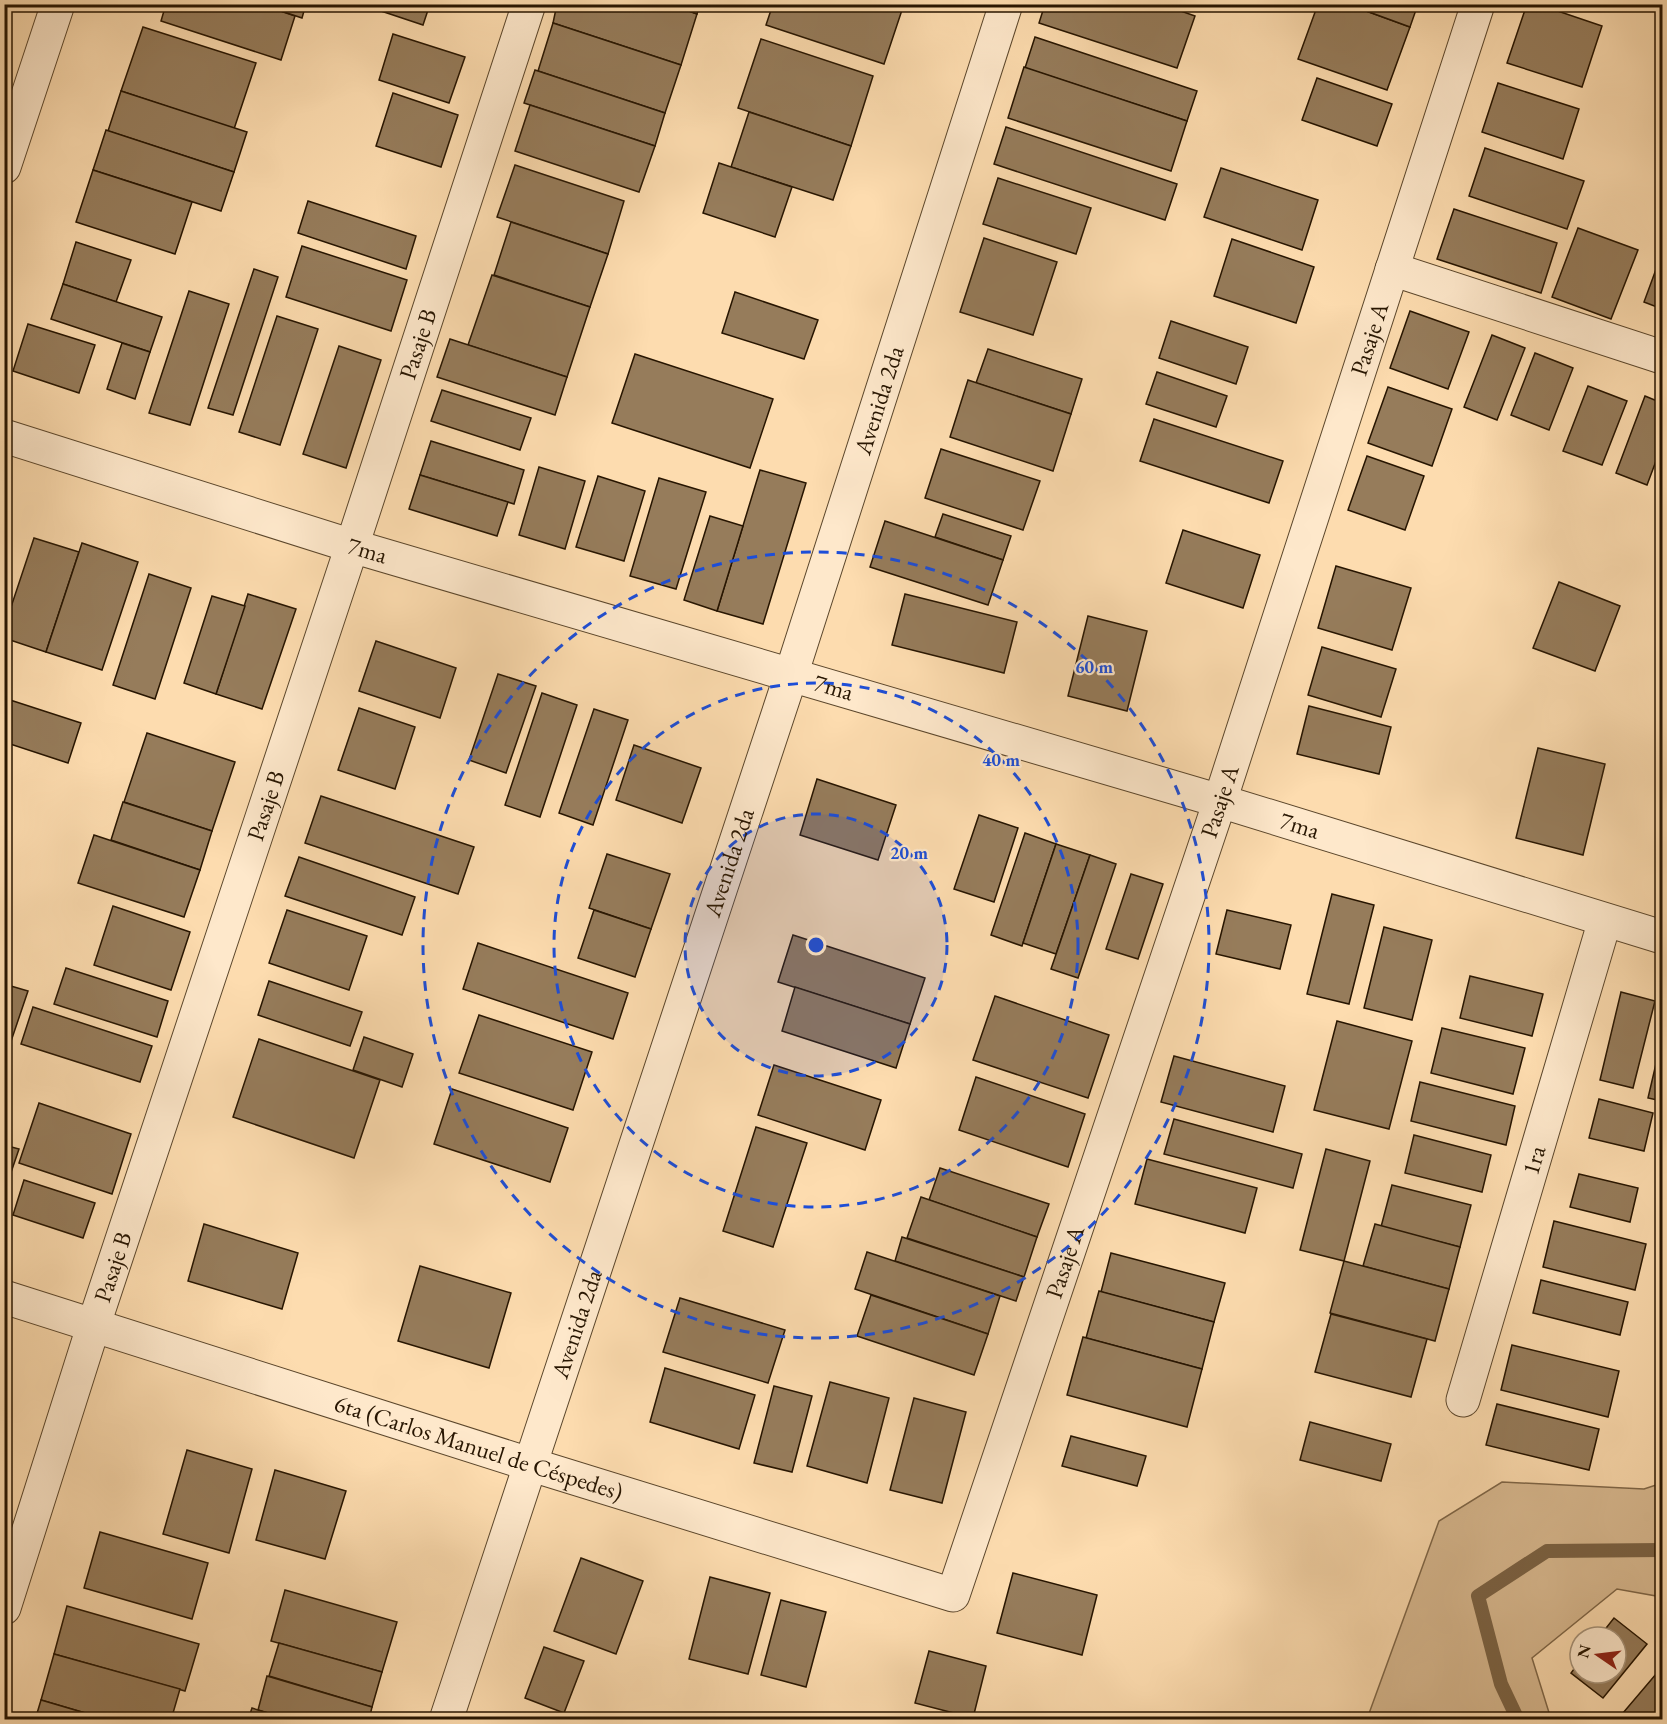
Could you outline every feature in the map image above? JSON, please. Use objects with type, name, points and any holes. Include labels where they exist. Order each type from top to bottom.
[{"type":"street","points":[[4,167],[58,4]]},
{"type":"street","name":"Pasaje B","points":[[4,1608],[94,1324],[529,4]]},
{"type":"street","name":"Avenida 2da","points":[[446,1719],[791,675],[1006,4]]},
{"type":"street","name":"Pasaje A","points":[[953,1595],[1220,801],[1478,4]]},
{"type":"street","points":[[1392,269],[1662,357]]},
{"type":"street","name":"7ma","points":[[4,436],[352,546],[1220,801],[1662,937]]},
{"type":"street","name":"1ra","points":[[1463,1400],[1605,920]]},
{"type":"street","name":"6ta (Carlos Manuel de Céspedes)","points":[[4,1297],[529,1464],[953,1595]]},
{"type":"shaded area","points":[[1502,1482],[1644,1489],[1662,1483],[1662,1597],[1617,1589],[1573,1625],[1568,1625],[1568,1629],[1532,1658],[1551,1719],[1367,1719],[1439,1521]]},
{"type":"building","points":[[166,4],[260,4],[295,16],[281,60],[161,21]]},
{"type":"building","points":[[260,4],[306,4],[302,18]]},
{"type":"building","points":[[360,4],[430,4],[423,25]]},
{"type":"building","points":[[557,4],[670,4],[697,14],[681,65],[553,23]]},
{"type":"building","points":[[670,4],[700,4],[697,14]]},
{"type":"building","points":[[773,4],[894,4],[903,7],[884,64],[766,25]]},
{"type":"building","points":[[1045,4],[1161,4],[1195,16],[1177,68],[1039,23]]},
{"type":"building","points":[[1318,4],[1347,4],[1410,27],[1387,90],[1298,59]]},
{"type":"building","points":[[1347,4],[1418,4],[1410,27]]},
{"type":"building","points":[[1527,4],[1537,4],[1602,26],[1582,87],[1507,63]]},
{"type":"building","points":[[553,23],[681,65],[665,113],[538,71]]},
{"type":"building","points":[[143,27],[256,63],[234,129],[121,91]]},
{"type":"building","points":[[393,34],[465,57],[449,103],[379,80]]},
{"type":"building","points":[[1035,37],[1197,91],[1187,121],[1025,68]]},
{"type":"building","points":[[761,39],[873,76],[851,146],[738,108]]},
{"type":"building","points":[[1024,67],[1187,121],[1171,171],[1008,118]]},
{"type":"building","points":[[535,70],[665,113],[655,146],[524,103]]},
{"type":"building","points":[[1317,78],[1392,104],[1377,146],[1302,120]]},
{"type":"building","points":[[1498,83],[1579,109],[1563,159],[1482,132]]},
{"type":"building","points":[[121,91],[247,132],[234,172],[108,131]]},
{"type":"building","points":[[393,93],[458,115],[441,167],[376,146]]},
{"type":"building","points":[[530,105],[655,146],[639,192],[515,151]]},
{"type":"building","points":[[749,112],[851,146],[833,200],[731,167]]},
{"type":"building","points":[[1006,127],[1177,184],[1165,220],[994,164]]},
{"type":"building","points":[[106,130],[234,172],[221,211],[93,170]]},
{"type":"building","points":[[1485,148],[1584,181],[1567,229],[1469,196]]},
{"type":"building","points":[[719,163],[792,187],[775,237],[703,213]]},
{"type":"building","points":[[515,165],[624,201],[608,254],[497,217]]},
{"type":"building","points":[[1221,168],[1318,200],[1302,250],[1204,217]]},
{"type":"building","points":[[93,170],[192,202],[175,254],[76,222]]},
{"type":"building","points":[[998,178],[1091,208],[1076,254],[983,224]]},
{"type":"building","points":[[308,201],[416,236],[406,269],[298,233]]},
{"type":"building","points":[[1454,209],[1557,243],[1541,293],[1437,259]]},
{"type":"building","points":[[511,222],[608,254],[590,307],[494,275]]},
{"type":"building","points":[[1578,228],[1638,250],[1611,319],[1552,297]]},
{"type":"building","points":[[984,238],[1057,262],[1033,335],[960,312]]},
{"type":"building","points":[[1232,239],[1314,267],[1296,323],[1214,296]]},
{"type":"building","points":[[76,242],[131,260],[116,302],[63,284]]},
{"type":"building","points":[[302,246],[407,280],[391,331],[286,297]]},
{"type":"building","points":[[1662,253],[1662,309],[1644,302]]},
{"type":"building","points":[[254,269],[278,277],[233,415],[208,408]]},
{"type":"building","points":[[492,275],[590,307],[567,377],[468,345]]},
{"type":"building","points":[[63,284],[162,317],[150,352],[51,319]]},
{"type":"building","points":[[189,291],[229,304],[190,425],[149,413]]},
{"type":"building","points":[[735,292],[818,320],[804,359],[722,333]]},
{"type":"building","points":[[1410,311],[1469,332],[1448,389],[1390,368]]},
{"type":"building","points":[[277,316],[318,329],[280,445],[239,432]]},
{"type":"building","points":[[1171,321],[1248,347],[1236,384],[1159,358]]},
{"type":"building","points":[[28,324],[95,345],[79,393],[13,371]]},
{"type":"building","points":[[1492,335],[1525,348],[1497,420],[1464,407]]},
{"type":"building","points":[[450,339],[567,377],[555,415],[437,377]]},
{"type":"building","points":[[122,343],[150,352],[135,399],[107,389]]},
{"type":"building","points":[[339,346],[381,360],[346,468],[303,454]]},
{"type":"building","points":[[988,349],[1082,379],[1071,414],[976,383]]},
{"type":"building","points":[[1535,353],[1573,368],[1549,430],[1511,415]]},
{"type":"building","points":[[635,354],[773,399],[750,468],[612,423]]},
{"type":"building","points":[[1157,372],[1227,396],[1216,427],[1146,404]]},
{"type":"building","points":[[968,380],[1071,414],[1053,471],[950,437]]},
{"type":"building","points":[[1588,386],[1627,401],[1602,465],[1563,451]]},
{"type":"building","points":[[1388,387],[1452,409],[1432,466],[1368,443]]},
{"type":"building","points":[[442,390],[531,418],[520,450],[431,421]]},
{"type":"building","points":[[1645,396],[1662,403],[1662,445],[1647,485],[1616,473]]},
{"type":"building","points":[[1154,419],[1283,461],[1269,503],[1140,461]]},
{"type":"building","points":[[431,441],[524,470],[514,504],[420,475]]},
{"type":"building","points":[[941,449],[1040,481],[1023,530],[925,498]]},
{"type":"building","points":[[1367,456],[1424,476],[1405,530],[1348,510]]},
{"type":"building","points":[[539,467],[585,481],[565,549],[519,535]]},
{"type":"building","points":[[760,470],[806,483],[763,624],[717,611]]},
{"type":"building","points":[[420,475],[508,502],[497,536],[409,509]]},
{"type":"building","points":[[598,476],[645,491],[624,561],[576,547]]},
{"type":"building","points":[[659,478],[706,492],[676,589],[630,576]]},
{"type":"building","points":[[943,514],[1011,536],[1003,560],[935,537]]},
{"type":"building","points":[[710,516],[743,526],[717,611],[684,600]]},
{"type":"building","points":[[885,521],[1003,560],[988,605],[870,567]]},
{"type":"building","points":[[1183,530],[1260,555],[1243,608],[1166,583]]},
{"type":"building","points":[[34,538],[79,552],[46,652],[4,638],[4,628]]},
{"type":"building","points":[[82,543],[138,562],[102,670],[46,652]]},
{"type":"building","points":[[1336,566],[1411,588],[1392,650],[1318,628]]},
{"type":"building","points":[[149,574],[191,588],[155,699],[113,685]]},
{"type":"building","points":[[1559,582],[1620,606],[1595,671],[1533,648]]},
{"type":"building","points":[[248,594],[296,609],[262,709],[216,694]]},
{"type":"building","points":[[905,594],[1017,622],[1004,673],[892,645]]},
{"type":"building","points":[[212,596],[245,606],[216,694],[184,683]]},
{"type":"building","points":[[1088,616],[1147,631],[1127,711],[1068,696]]},
{"type":"building","points":[[376,641],[456,668],[440,718],[359,691]]},
{"type":"building","points":[[1322,647],[1396,669],[1381,717],[1308,695]]},
{"type":"building","points":[[498,674],[536,686],[506,773],[469,760]]},
{"type":"building","points":[[542,693],[577,705],[540,817],[505,805]]},
{"type":"building","points":[[4,698],[81,723],[68,763],[4,742]]},
{"type":"building","points":[[1309,706],[1391,727],[1379,774],[1297,754]]},
{"type":"building","points":[[359,708],[415,727],[395,789],[338,770]]},
{"type":"building","points":[[594,709],[628,720],[593,825],[559,813]]},
{"type":"building","points":[[147,733],[235,762],[212,831],[124,802]]},
{"type":"building","points":[[634,745],[701,768],[682,823],[616,800]]},
{"type":"building","points":[[1538,748],[1605,764],[1583,855],[1516,838]]},
{"type":"building","points":[[817,779],[896,805],[878,860],[800,835]]},
{"type":"building","points":[[321,796],[474,847],[458,894],[305,843]]},
{"type":"building","points":[[123,802],[212,831],[200,870],[111,840]]},
{"type":"building","points":[[979,815],[1018,828],[994,902],[954,889]]},
{"type":"building","points":[[1025,833],[1056,844],[1022,946],[991,935]]},
{"type":"building","points":[[94,835],[200,870],[184,917],[78,883]]},
{"type":"building","points":[[1056,844],[1090,855],[1056,954],[1023,943]]},
{"type":"building","points":[[607,854],[670,874],[651,929],[589,908]]},
{"type":"building","points":[[1090,855],[1116,864],[1078,978],[1051,969]]},
{"type":"building","points":[[299,857],[415,897],[402,935],[285,896]]},
{"type":"building","points":[[1131,874],[1163,884],[1138,959],[1106,949]]},
{"type":"building","points":[[1332,894],[1374,905],[1349,1004],[1307,994]]},
{"type":"building","points":[[113,906],[190,932],[171,990],[94,965]]},
{"type":"building","points":[[287,910],[367,936],[349,990],[269,963]]},
{"type":"building","points":[[594,910],[651,929],[635,977],[578,958]]},
{"type":"building","points":[[1227,910],[1291,925],[1280,969],[1216,954]]},
{"type":"building","points":[[1384,927],[1432,940],[1412,1020],[1364,1008]]},
{"type":"building","points":[[793,935],[925,978],[910,1024],[778,982]]},
{"type":"building","points":[[478,943],[628,993],[613,1039],[463,989]]},
{"type":"building","points":[[66,968],[168,1001],[157,1037],[54,1004]]},
{"type":"building","points":[[1470,976],[1543,994],[1532,1036],[1460,1018]]},
{"type":"building","points":[[269,981],[362,1012],[350,1046],[258,1015]]},
{"type":"building","points":[[4,984],[28,991],[4,1062]]},
{"type":"building","points":[[795,987],[910,1024],[896,1068],[782,1031]]},
{"type":"building","points":[[1621,992],[1655,1001],[1633,1088],[1600,1080]]},
{"type":"building","points":[[995,996],[1109,1035],[1088,1098],[973,1060]]},
{"type":"building","points":[[33,1007],[152,1046],[140,1082],[21,1044]]},
{"type":"building","points":[[479,1015],[592,1052],[573,1110],[459,1073]]},
{"type":"building","points":[[1337,1021],[1412,1041],[1389,1129],[1314,1110]]},
{"type":"building","points":[[1442,1028],[1525,1048],[1513,1094],[1431,1073]]},
{"type":"building","points":[[364,1037],[413,1054],[402,1087],[353,1070]]},
{"type":"building","points":[[1662,1038],[1662,1101],[1648,1098]]},
{"type":"building","points":[[259,1039],[380,1080],[354,1158],[233,1117]]},
{"type":"building","points":[[1174,1056],[1285,1086],[1273,1132],[1161,1102]]},
{"type":"building","points":[[774,1065],[881,1100],[865,1150],[758,1115]]},
{"type":"building","points":[[976,1077],[1085,1114],[1068,1167],[959,1130]]},
{"type":"building","points":[[1420,1082],[1515,1106],[1506,1145],[1411,1121]]},
{"type":"building","points":[[452,1089],[568,1128],[550,1182],[434,1144]]},
{"type":"building","points":[[1599,1099],[1653,1113],[1644,1151],[1589,1138]]},
{"type":"building","points":[[39,1103],[131,1134],[112,1194],[19,1163]]},
{"type":"building","points":[[1174,1119],[1302,1154],[1293,1188],[1164,1154]]},
{"type":"building","points":[[756,1127],[807,1143],[773,1247],[723,1231]]},
{"type":"building","points":[[1414,1135],[1491,1155],[1482,1192],[1405,1173]]},
{"type":"building","points":[[4,1145],[19,1149],[4,1193]]},
{"type":"building","points":[[1326,1149],[1370,1161],[1344,1261],[1300,1250]]},
{"type":"building","points":[[1147,1159],[1257,1188],[1245,1233],[1135,1204]]},
{"type":"building","points":[[940,1168],[1049,1204],[1037,1237],[929,1200]]},
{"type":"building","points":[[1579,1174],[1638,1188],[1630,1222],[1570,1207]]},
{"type":"building","points":[[24,1180],[95,1203],[83,1238],[13,1215]]},
{"type":"building","points":[[1392,1185],[1471,1205],[1460,1247],[1381,1227]]},
{"type":"building","points":[[921,1197],[1037,1237],[1024,1277],[907,1238]]},
{"type":"building","points":[[1554,1221],[1646,1244],[1635,1290],[1543,1267]]},
{"type":"building","points":[[204,1224],[298,1253],[282,1309],[188,1281]]},
{"type":"building","points":[[1375,1224],[1460,1247],[1449,1289],[1363,1266]]},
{"type":"building","points":[[902,1237],[1024,1277],[1016,1301],[895,1261]]},
{"type":"building","points":[[867,1252],[1000,1296],[988,1334],[855,1289]]},
{"type":"building","points":[[1111,1253],[1225,1283],[1214,1322],[1101,1292]]},
{"type":"building","points":[[1344,1261],[1449,1289],[1435,1341],[1330,1313]]},
{"type":"building","points":[[420,1266],[511,1293],[489,1368],[398,1341]]},
{"type":"building","points":[[1541,1280],[1628,1302],[1620,1335],[1533,1313]]},
{"type":"building","points":[[1099,1291],[1214,1322],[1202,1369],[1086,1338]]},
{"type":"building","points":[[871,1295],[988,1334],[974,1375],[857,1336]]},
{"type":"building","points":[[680,1298],[785,1330],[768,1383],[663,1352]]},
{"type":"building","points":[[1331,1314],[1427,1339],[1411,1397],[1315,1372]]},
{"type":"building","points":[[1083,1337],[1202,1369],[1187,1427],[1067,1395]]},
{"type":"building","points":[[1512,1345],[1619,1371],[1608,1417],[1501,1390]]},
{"type":"building","points":[[665,1368],[755,1395],[739,1449],[650,1422]]},
{"type":"building","points":[[830,1382],[889,1398],[867,1483],[807,1466]]},
{"type":"building","points":[[774,1386],[812,1396],[792,1472],[754,1463]]},
{"type":"building","points":[[914,1398],[966,1412],[942,1503],[890,1490]]},
{"type":"building","points":[[1497,1404],[1599,1429],[1589,1470],[1486,1445]]},
{"type":"building","points":[[1310,1422],[1391,1444],[1381,1481],[1300,1460]]},
{"type":"building","points":[[1071,1436],[1146,1456],[1137,1486],[1062,1466]]},
{"type":"building","points":[[187,1450],[252,1469],[229,1553],[163,1534]]},
{"type":"building","points":[[275,1470],[346,1491],[325,1559],[256,1540]]},
{"type":"building","points":[[100,1532],[208,1563],[192,1619],[84,1588]]},
{"type":"building","points":[[581,1558],[643,1581],[616,1654],[554,1631]]},
{"type":"building","points":[[1013,1573],[1097,1595],[1082,1655],[997,1633]]},
{"type":"building","points":[[710,1577],[770,1593],[748,1674],[689,1659]]},
{"type":"building","points":[[285,1590],[397,1622],[382,1672],[271,1641]]},
{"type":"building","points":[[781,1600],[826,1612],[806,1687],[761,1675]]},
{"type":"building","points":[[67,1606],[199,1644],[185,1691],[54,1654]]},
{"type":"building","points":[[1614,1618],[1623,1625],[1608,1625]]},
{"type":"building","points":[[1628,1629],[1647,1644],[1628,1667]]},
{"type":"building","points":[[279,1643],[382,1672],[372,1707],[269,1676]]},
{"type":"building","points":[[544,1647],[584,1661],[564,1713],[525,1698]]},
{"type":"building","points":[[929,1651],[986,1666],[973,1718],[915,1703]]},
{"type":"building","points":[[54,1654],[180,1689],[171,1720],[109,1720],[41,1700]]},
{"type":"building","points":[[1662,1667],[1662,1720],[1617,1720]]},
{"type":"building","points":[[267,1676],[372,1707],[369,1720],[291,1720],[258,1710]]},
{"type":"building","points":[[1586,1685],[1614,1685],[1603,1698]]},
{"type":"building","points":[[41,1700],[109,1720],[35,1720]]},
{"type":"building","points":[[252,1708],[258,1710],[291,1720],[248,1720]]},
{"type":"waterway","points":[[1518,1720],[1501,1684],[1478,1596],[1547,1551],[1662,1550]]}]
